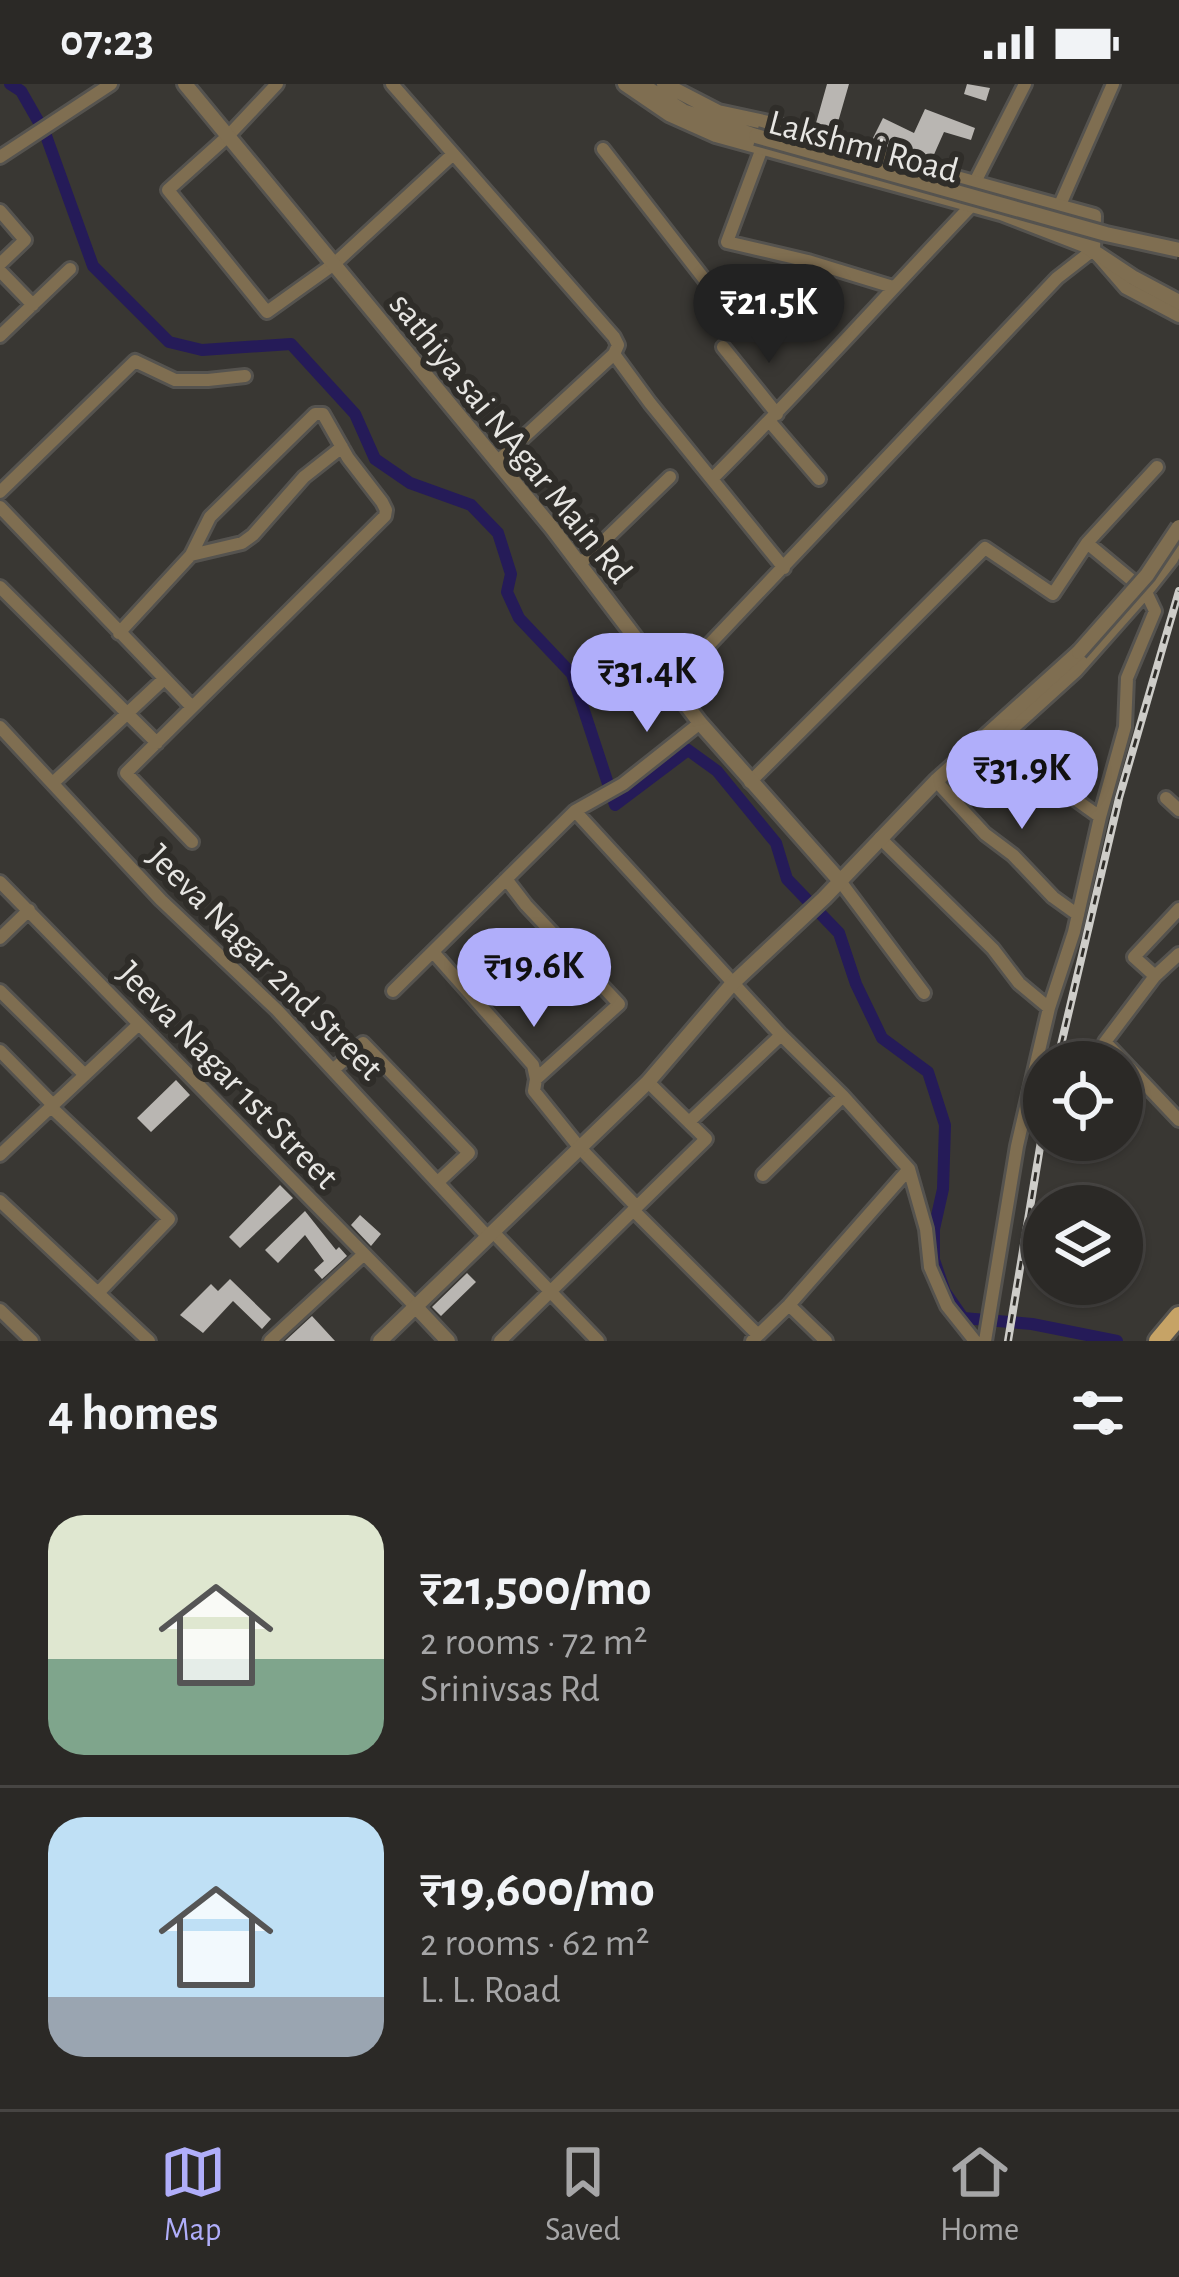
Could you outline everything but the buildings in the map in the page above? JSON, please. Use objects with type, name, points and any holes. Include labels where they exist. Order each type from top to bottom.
[{"type":"main road","points":[[1158,1341],[1179,1316]]},
{"type":"street","points":[[0,157],[111,84]]},
{"type":"street","name":"sathiya sai NAgar Main Rd","points":[[185,84],[497,462],[700,723],[841,881]]},
{"type":"street","points":[[277,84],[168,190],[267,312],[334,265],[452,154]]},
{"type":"street","points":[[392,84],[618,346],[497,462]]},
{"type":"street","name":"Lakshmi Road","points":[[625,84],[669,114],[716,135],[759,142]]},
{"type":"street","name":"Lakshmi Road","points":[[640,84],[682,111],[759,142],[1001,213],[1093,250],[1179,302]]},
{"type":"street","name":"Lakshmi Road","points":[[664,84],[718,112],[1094,216],[1093,250]]},
{"type":"street","points":[[974,184],[1025,84]]},
{"type":"street","points":[[1059,207],[1113,84]]},
{"type":"street","points":[[893,287],[727,242],[759,142],[1179,250]]},
{"type":"street","points":[[602,149],[743,329],[808,261]]},
{"type":"street","points":[[712,479],[972,205]]},
{"type":"street","points":[[0,211],[25,240],[0,267],[32,304]]},
{"type":"street","points":[[670,686],[1057,278],[1093,250],[1126,288],[1179,316]]},
{"type":"street","points":[[0,336],[70,269]]},
{"type":"street","points":[[723,347],[819,479]]},
{"type":"street","points":[[614,354],[784,568]]},
{"type":"street","points":[[0,492],[135,361],[175,380],[245,376]]},
{"type":"street","points":[[119,632],[190,555],[210,517],[315,414],[327,418],[382,502],[385,516],[126,773],[192,842]]},
{"type":"street","points":[[190,555],[242,544],[304,477],[342,447]]},
{"type":"street","points":[[750,782],[985,548],[1053,594],[1087,543],[1156,467]]},
{"type":"street","points":[[579,565],[670,477]]},
{"type":"street","points":[[0,507],[192,707]]},
{"type":"street","points":[[380,1341],[648,1082],[733,983],[824,898],[937,781],[1078,652],[1148,575],[1179,527]]},
{"type":"street","points":[[986,1336],[1017,1146],[1049,1007],[1078,915],[1125,727],[1127,677],[1156,610],[1146,592],[1087,543]]},
{"type":"street","points":[[950,770],[979,759],[1076,671],[1146,592],[1179,544]]},
{"type":"street","points":[[0,587],[157,743]]},
{"type":"street","points":[[53,782],[164,679]]},
{"type":"street","points":[[394,991],[574,811],[623,784],[700,723]]},
{"type":"street","name":"Jeeva Nagar 2nd Street","points":[[0,727],[161,900],[278,1010],[438,1182],[598,1341]]},
{"type":"street","points":[[1006,735],[1061,789],[1100,817]]},
{"type":"street","points":[[937,781],[985,835],[1078,915]]},
{"type":"street","points":[[1166,798],[1179,810]]},
{"type":"street","points":[[574,811],[909,1169],[926,1229],[930,1267],[947,1306],[975,1341]]},
{"type":"street","points":[[880,838],[993,949],[1019,983],[1049,1007]]},
{"type":"street","points":[[506,880],[619,1004],[536,1079]]},
{"type":"street","points":[[841,881],[924,992]]},
{"type":"street","name":"Jeeva Nagar 1st Street","points":[[0,882],[416,1306]]},
{"type":"street","points":[[1155,976],[1134,957],[1179,909]]},
{"type":"street","points":[[0,938],[29,910]]},
{"type":"street","points":[[433,952],[533,1066],[534,1091],[580,1148],[755,1338],[909,1169]]},
{"type":"street","points":[[1179,954],[1155,976],[1105,1042],[1179,1120]]},
{"type":"street","points":[[0,991],[85,1075]]},
{"type":"street","points":[[0,1155],[139,1024]]},
{"type":"street","points":[[688,1122],[781,1035]]},
{"type":"street","points":[[333,1070],[363,1043],[469,1153],[438,1182]]},
{"type":"street","points":[[0,1051],[169,1219],[98,1293]]},
{"type":"street","points":[[500,1341],[706,1139],[648,1082]]},
{"type":"street","points":[[763,1175],[843,1096]]},
{"type":"street","points":[[0,1131],[12,1143]]},
{"type":"street","points":[[0,1201],[149,1341]]},
{"type":"street","points":[[270,1341],[364,1254]]},
{"type":"street","points":[[789,1305],[826,1341]]},
{"type":"street","points":[[416,1306],[448,1341]]},
{"type":"street","points":[[0,1310],[32,1341]]},
{"type":"street","points":[[1169,1341],[1179,1329]]},
{"type":"waterway","points":[[10,84],[21,91],[45,133],[93,266],[169,342],[202,350],[291,344],[355,414],[375,459],[410,483],[471,505],[498,533],[511,574],[507,592],[519,618],[572,674],[615,805],[688,750],[717,771],[776,843],[787,879],[839,933],[882,1038],[928,1072],[945,1125],[934,1260],[945,1292],[963,1318],[1032,1324],[1117,1341]]},
{"type":"railway","points":[[1062,1041],[1119,798],[1179,591]]},
{"type":"railway","points":[[1008,1341],[1038,1161]]}]
